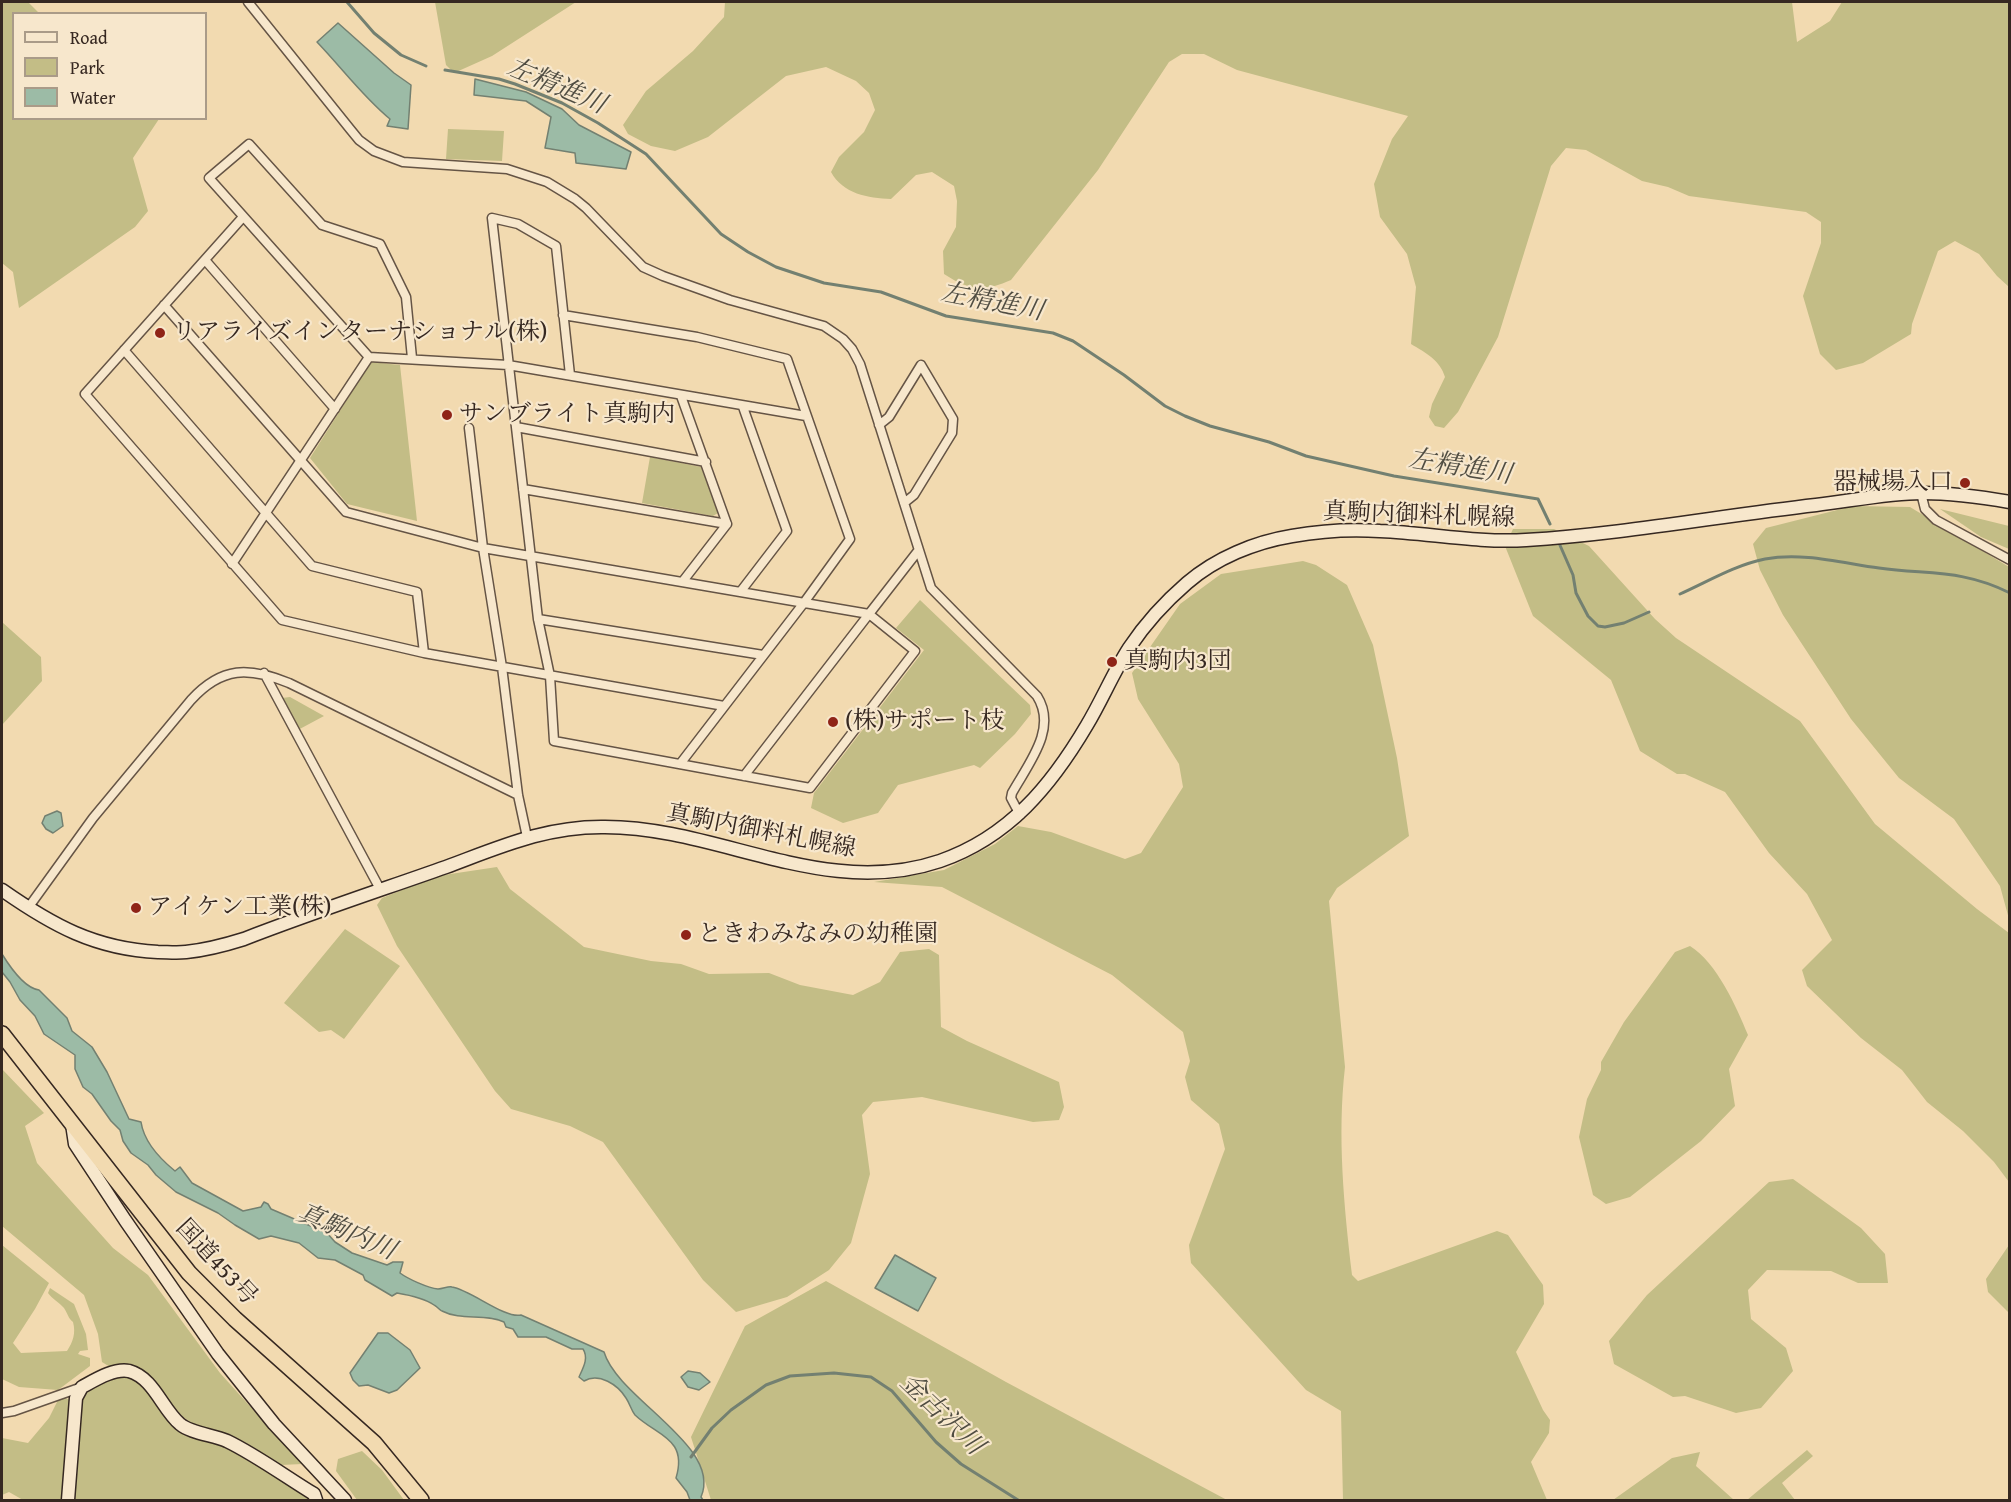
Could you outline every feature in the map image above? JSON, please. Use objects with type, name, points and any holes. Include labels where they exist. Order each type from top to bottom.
[{"type":"highway","name":"国道453号","points":[[2,1034],[189,1273],[236,1319],[374,1443],[421,1500]]},
{"type":"main road","name":"真駒内御料札幌線","points":[[2,890],[63,929],[94,942],[123,948],[183,953],[244,939],[527,837],[576,828],[638,828],[810,868],[870,874],[917,868],[942,860],[985,840],[1020,814],[1058,771],[1130,648],[1157,611],[1191,579],[1223,559],[1252,546],[1289,536],[1375,531],[1517,540],[1599,535],[1782,509],[1920,493],[1979,496],[2010,501]]},
{"type":"main road","points":[[72,1123],[75,1144],[218,1354],[274,1424],[345,1500]]},
{"type":"main road","points":[[68,1500],[75,1406],[82,1387],[118,1371],[131,1371],[149,1384],[180,1425],[189,1431],[209,1434],[229,1442],[314,1494],[316,1500]]},
{"type":"street","points":[[248,2],[359,140],[374,151],[403,162],[507,169],[547,182],[586,208],[643,267],[730,300],[824,326],[843,339],[852,349],[860,364],[931,588],[1037,696],[1043,705],[1044,730],[1041,742],[1012,793],[1011,798],[1020,814]]},
{"type":"street","points":[[412,358],[406,297],[380,244],[322,225],[249,144],[209,178],[369,357],[508,365],[806,416]]},
{"type":"street","points":[[243,217],[85,394],[282,620],[424,653],[724,706]]},
{"type":"street","points":[[164,305],[345,512],[483,548],[532,555],[868,614],[915,651],[810,788],[554,741],[550,676],[538,619],[532,555],[492,218],[518,224],[556,246],[570,375]]},
{"type":"street","points":[[205,260],[335,409]]},
{"type":"street","points":[[563,315],[697,337],[787,359],[850,539],[680,764]]},
{"type":"street","points":[[124,350],[312,566],[417,592],[424,653]]},
{"type":"street","points":[[232,564],[369,357]]},
{"type":"street","points":[[879,425],[889,417],[921,366],[953,419],[952,433],[914,495],[904,503]]},
{"type":"street","points":[[681,396],[726,524]]},
{"type":"street","points":[[741,591],[787,531],[743,407]]},
{"type":"street","points":[[516,427],[706,462]]},
{"type":"street","points":[[469,428],[483,548],[502,667],[518,795],[527,837]]},
{"type":"street","points":[[523,489],[726,524]]},
{"type":"street","points":[[1920,493],[1925,509],[1936,520],[2010,560]]},
{"type":"street","points":[[683,581],[726,524]]},
{"type":"street","points":[[744,776],[918,551]]},
{"type":"street","points":[[538,619],[763,655]]},
{"type":"street","points":[[28,908],[93,818],[202,687],[221,677],[237,673],[264,673],[289,683],[518,795]]},
{"type":"street","points":[[264,673],[380,889]]},
{"type":"street","points":[[2,1413],[14,1411],[82,1387]]},
{"type":"green space","points":[[2,2],[28,2],[38,12],[12,12],[12,120],[158,120],[133,158],[148,211],[135,227],[19,308],[13,272],[2,263]]},
{"type":"green space","points":[[435,2],[576,2],[492,56],[454,73],[446,65]]},
{"type":"green space","points":[[725,2],[1792,2],[1797,42],[1830,21],[1842,2],[2009,2],[2009,287],[1979,254],[1955,241],[1938,251],[1912,324],[1911,334],[1863,363],[1836,370],[1820,354],[1803,296],[1821,243],[1821,222],[1806,212],[1689,196],[1668,187],[1642,181],[1586,150],[1566,148],[1551,166],[1498,337],[1458,412],[1444,428],[1435,426],[1429,417],[1432,404],[1445,377],[1436,361],[1411,344],[1416,287],[1407,254],[1380,217],[1374,184],[1392,139],[1408,116],[1237,70],[1204,54],[1182,54],[1169,62],[1098,170],[1011,280],[993,287],[970,287],[944,274],[943,251],[956,227],[957,201],[954,186],[932,172],[916,175],[891,199],[849,190],[831,172],[839,157],[864,132],[875,110],[869,93],[856,81],[826,67],[786,76],[708,137],[675,151],[651,146],[628,134],[623,125],[646,91],[693,51],[724,17]]},
{"type":"green space","points":[[448,129],[504,131],[502,161],[446,159]]},
{"type":"green space","points":[[371,362],[400,365],[417,521],[347,504],[310,458]]},
{"type":"green space","points":[[650,457],[701,467],[718,513],[713,516],[642,503]]},
{"type":"green space","points":[[1853,506],[1910,507],[2009,567],[2009,919],[2000,886],[1954,819],[1899,778],[1851,719],[1783,615],[1760,570],[1753,544],[1766,528]]},
{"type":"green space","points":[[1940,509],[2009,526],[2009,549],[1981,537]]},
{"type":"green space","points":[[1513,529],[1554,529],[1589,546],[1655,619],[1676,638],[1800,721],[1875,824],[2009,933],[2009,1182],[1994,1162],[1963,1131],[1927,1102],[1902,1070],[1861,1038],[1807,986],[1802,970],[1832,940],[1807,894],[1769,853],[1725,792],[1685,774],[1677,774],[1640,751],[1611,680],[1533,616],[1505,546]]},
{"type":"green space","points":[[1303,561],[1316,565],[1347,585],[1373,645],[1397,758],[1409,836],[1337,888],[1329,901],[1345,1067],[1342,1145],[1344,1197],[1352,1275],[1358,1281],[1497,1231],[1508,1235],[1543,1285],[1544,1304],[1516,1352],[1550,1420],[1549,1433],[1531,1462],[1547,1500],[1343,1500],[1341,1411],[1306,1390],[1191,1263],[1189,1245],[1225,1149],[1219,1124],[1191,1100],[1185,1077],[1190,1061],[1183,1032],[1112,975],[942,887],[874,882],[944,870],[995,844],[1018,826],[1051,832],[1125,859],[1141,853],[1183,787],[1179,764],[1138,699],[1132,673],[1180,604],[1221,574]]},
{"type":"green space","points":[[920,600],[1030,705],[1031,714],[1015,734],[980,768],[974,765],[898,785],[878,813],[843,823],[811,808],[814,793],[924,650],[896,628]]},
{"type":"green space","points":[[2,622],[41,657],[42,681],[2,725]]},
{"type":"green space","points":[[290,697],[324,716],[296,731],[282,698]]},
{"type":"green space","points":[[497,867],[510,889],[584,947],[651,961],[681,964],[709,974],[769,973],[800,985],[853,995],[880,982],[900,952],[929,949],[939,955],[941,1027],[1059,1082],[1064,1107],[1059,1120],[1033,1122],[922,1097],[873,1102],[862,1115],[870,1174],[851,1243],[829,1270],[787,1297],[736,1312],[703,1280],[603,1142],[570,1126],[511,1109],[495,1091],[397,946],[377,905],[382,898],[437,876]]},
{"type":"green space","points":[[345,929],[400,966],[344,1039],[331,1030],[319,1032],[284,1003]]},
{"type":"green space","points":[[1690,946],[1709,963],[1717,974],[1748,1035],[1729,1069],[1735,1106],[1701,1141],[1630,1197],[1606,1204],[1593,1195],[1579,1137],[1587,1099],[1601,1070],[1601,1062],[1624,1022],[1675,952]]},
{"type":"green space","points":[[2,1069],[44,1113],[25,1126],[37,1163],[113,1248],[148,1275],[220,1373],[302,1464],[281,1465],[216,1432],[191,1423],[173,1409],[148,1379],[110,1367],[102,1362],[98,1334],[84,1295],[2,1226]]},
{"type":"green space","points":[[1793,1179],[1861,1228],[1885,1254],[1888,1283],[1858,1283],[1831,1271],[1767,1270],[1748,1290],[1751,1319],[1786,1348],[1793,1371],[1761,1408],[1736,1413],[1685,1396],[1673,1397],[1614,1364],[1609,1341],[1647,1295],[1769,1182]]},
{"type":"green space","points":[[2,1245],[49,1283],[13,1343],[21,1353],[67,1351],[71,1344],[74,1334],[73,1322],[64,1308],[48,1293],[50,1288],[74,1304],[86,1334],[88,1350],[80,1351],[78,1354],[90,1358],[90,1366],[58,1390],[19,1387],[2,1379]]},
{"type":"green space","points":[[2009,1245],[2009,1313],[1988,1292],[1986,1279]]},
{"type":"green space","points":[[826,1281],[1006,1382],[1227,1500],[711,1500],[691,1437],[745,1326]]},
{"type":"green space","points":[[120,1375],[135,1378],[147,1388],[171,1424],[191,1437],[227,1443],[313,1500],[73,1500],[82,1393]]},
{"type":"green space","points":[[65,1398],[70,1400],[63,1500],[23,1500],[9,1492],[2,1495],[2,1438],[28,1443],[49,1418],[58,1400]]},
{"type":"green space","points":[[1807,1450],[1813,1456],[1782,1483],[1795,1500],[1747,1500]]},
{"type":"green space","points":[[362,1451],[382,1470],[404,1500],[357,1500],[336,1471],[338,1459]]},
{"type":"green space","points":[[1700,1452],[1696,1466],[1734,1500],[1613,1500],[1672,1458]]},
{"type":"water","points":[[338,23],[394,73],[411,85],[408,129],[387,126],[390,119],[317,42]]},
{"type":"water","points":[[475,79],[526,92],[562,109],[579,125],[631,152],[626,169],[576,163],[575,153],[545,148],[551,117],[526,101],[474,95]]},
{"type":"water","points":[[57,811],[61,813],[63,826],[53,833],[42,823],[45,816]]},
{"type":"water","points":[[2,954],[18,976],[28,985],[39,990],[67,1018],[72,1031],[92,1047],[107,1072],[129,1119],[141,1122],[145,1136],[153,1149],[175,1171],[180,1167],[192,1183],[243,1211],[261,1207],[264,1202],[271,1209],[327,1233],[335,1242],[352,1253],[387,1265],[393,1262],[403,1262],[400,1273],[418,1283],[438,1289],[450,1287],[460,1289],[506,1313],[521,1315],[604,1352],[613,1370],[684,1441],[697,1459],[704,1478],[701,1497],[703,1500],[690,1500],[676,1478],[679,1465],[678,1454],[674,1446],[635,1415],[618,1389],[602,1379],[584,1381],[579,1377],[584,1367],[585,1352],[583,1349],[572,1349],[546,1337],[518,1337],[513,1329],[506,1327],[504,1322],[497,1319],[457,1316],[441,1311],[435,1305],[416,1297],[397,1293],[392,1296],[365,1280],[363,1275],[335,1260],[318,1258],[299,1243],[271,1236],[259,1239],[218,1213],[176,1192],[148,1165],[131,1153],[123,1141],[120,1130],[92,1094],[83,1087],[75,1069],[75,1055],[44,1034],[35,1016],[20,1000],[2,972]]},
{"type":"water","points":[[895,1255],[936,1278],[918,1311],[875,1288]]},
{"type":"water","points":[[378,1333],[388,1333],[410,1350],[420,1368],[397,1390],[389,1393],[368,1385],[359,1386],[350,1373]]},
{"type":"water","points":[[688,1371],[700,1373],[710,1382],[699,1390],[688,1387],[681,1377]]},
{"type":"waterway","name":"左精進川","points":[[347,2],[374,33],[401,55],[426,66]]},
{"type":"waterway","name":"左精進川","points":[[445,70],[515,84],[562,103],[598,123],[646,154],[721,234],[776,267],[824,283],[881,292],[946,316],[1053,333],[1073,341],[1165,406],[1210,426],[1269,442],[1306,456],[1394,476],[1538,499],[1550,524]]},
{"type":"waterway","name":"左精進川","points":[[1559,543],[1573,575],[1576,593],[1588,616],[1598,626],[1624,623],[1649,612]]},
{"type":"waterway","name":"左精進川","points":[[1680,594],[1743,565],[1779,557],[1822,559],[1879,568],[1961,576],[1993,585],[2010,593]]},
{"type":"waterway","name":"金古沢川","points":[[691,1457],[712,1428],[731,1410],[766,1385],[790,1376],[834,1373],[871,1377],[892,1391],[936,1442],[961,1464],[1018,1500]]},
{"type":"place","name":"リアライズインターナショナル(株)","points":[[160,333]]},
{"type":"place","name":"サンブライト真駒内","points":[[447,415]]},
{"type":"place","name":"器械場入口","points":[[1965,483]]},
{"type":"place","name":"真駒内3団","points":[[1112,662]]},
{"type":"place","name":"(株)サポート枝","points":[[833,722]]},
{"type":"place","name":"アイケン工業(株)","points":[[136,908]]},
{"type":"place","name":"ときわみなみの幼稚園","points":[[686,935]]},
{"type":"water label","name":"真駒内川","points":[[346,1233]]}]
